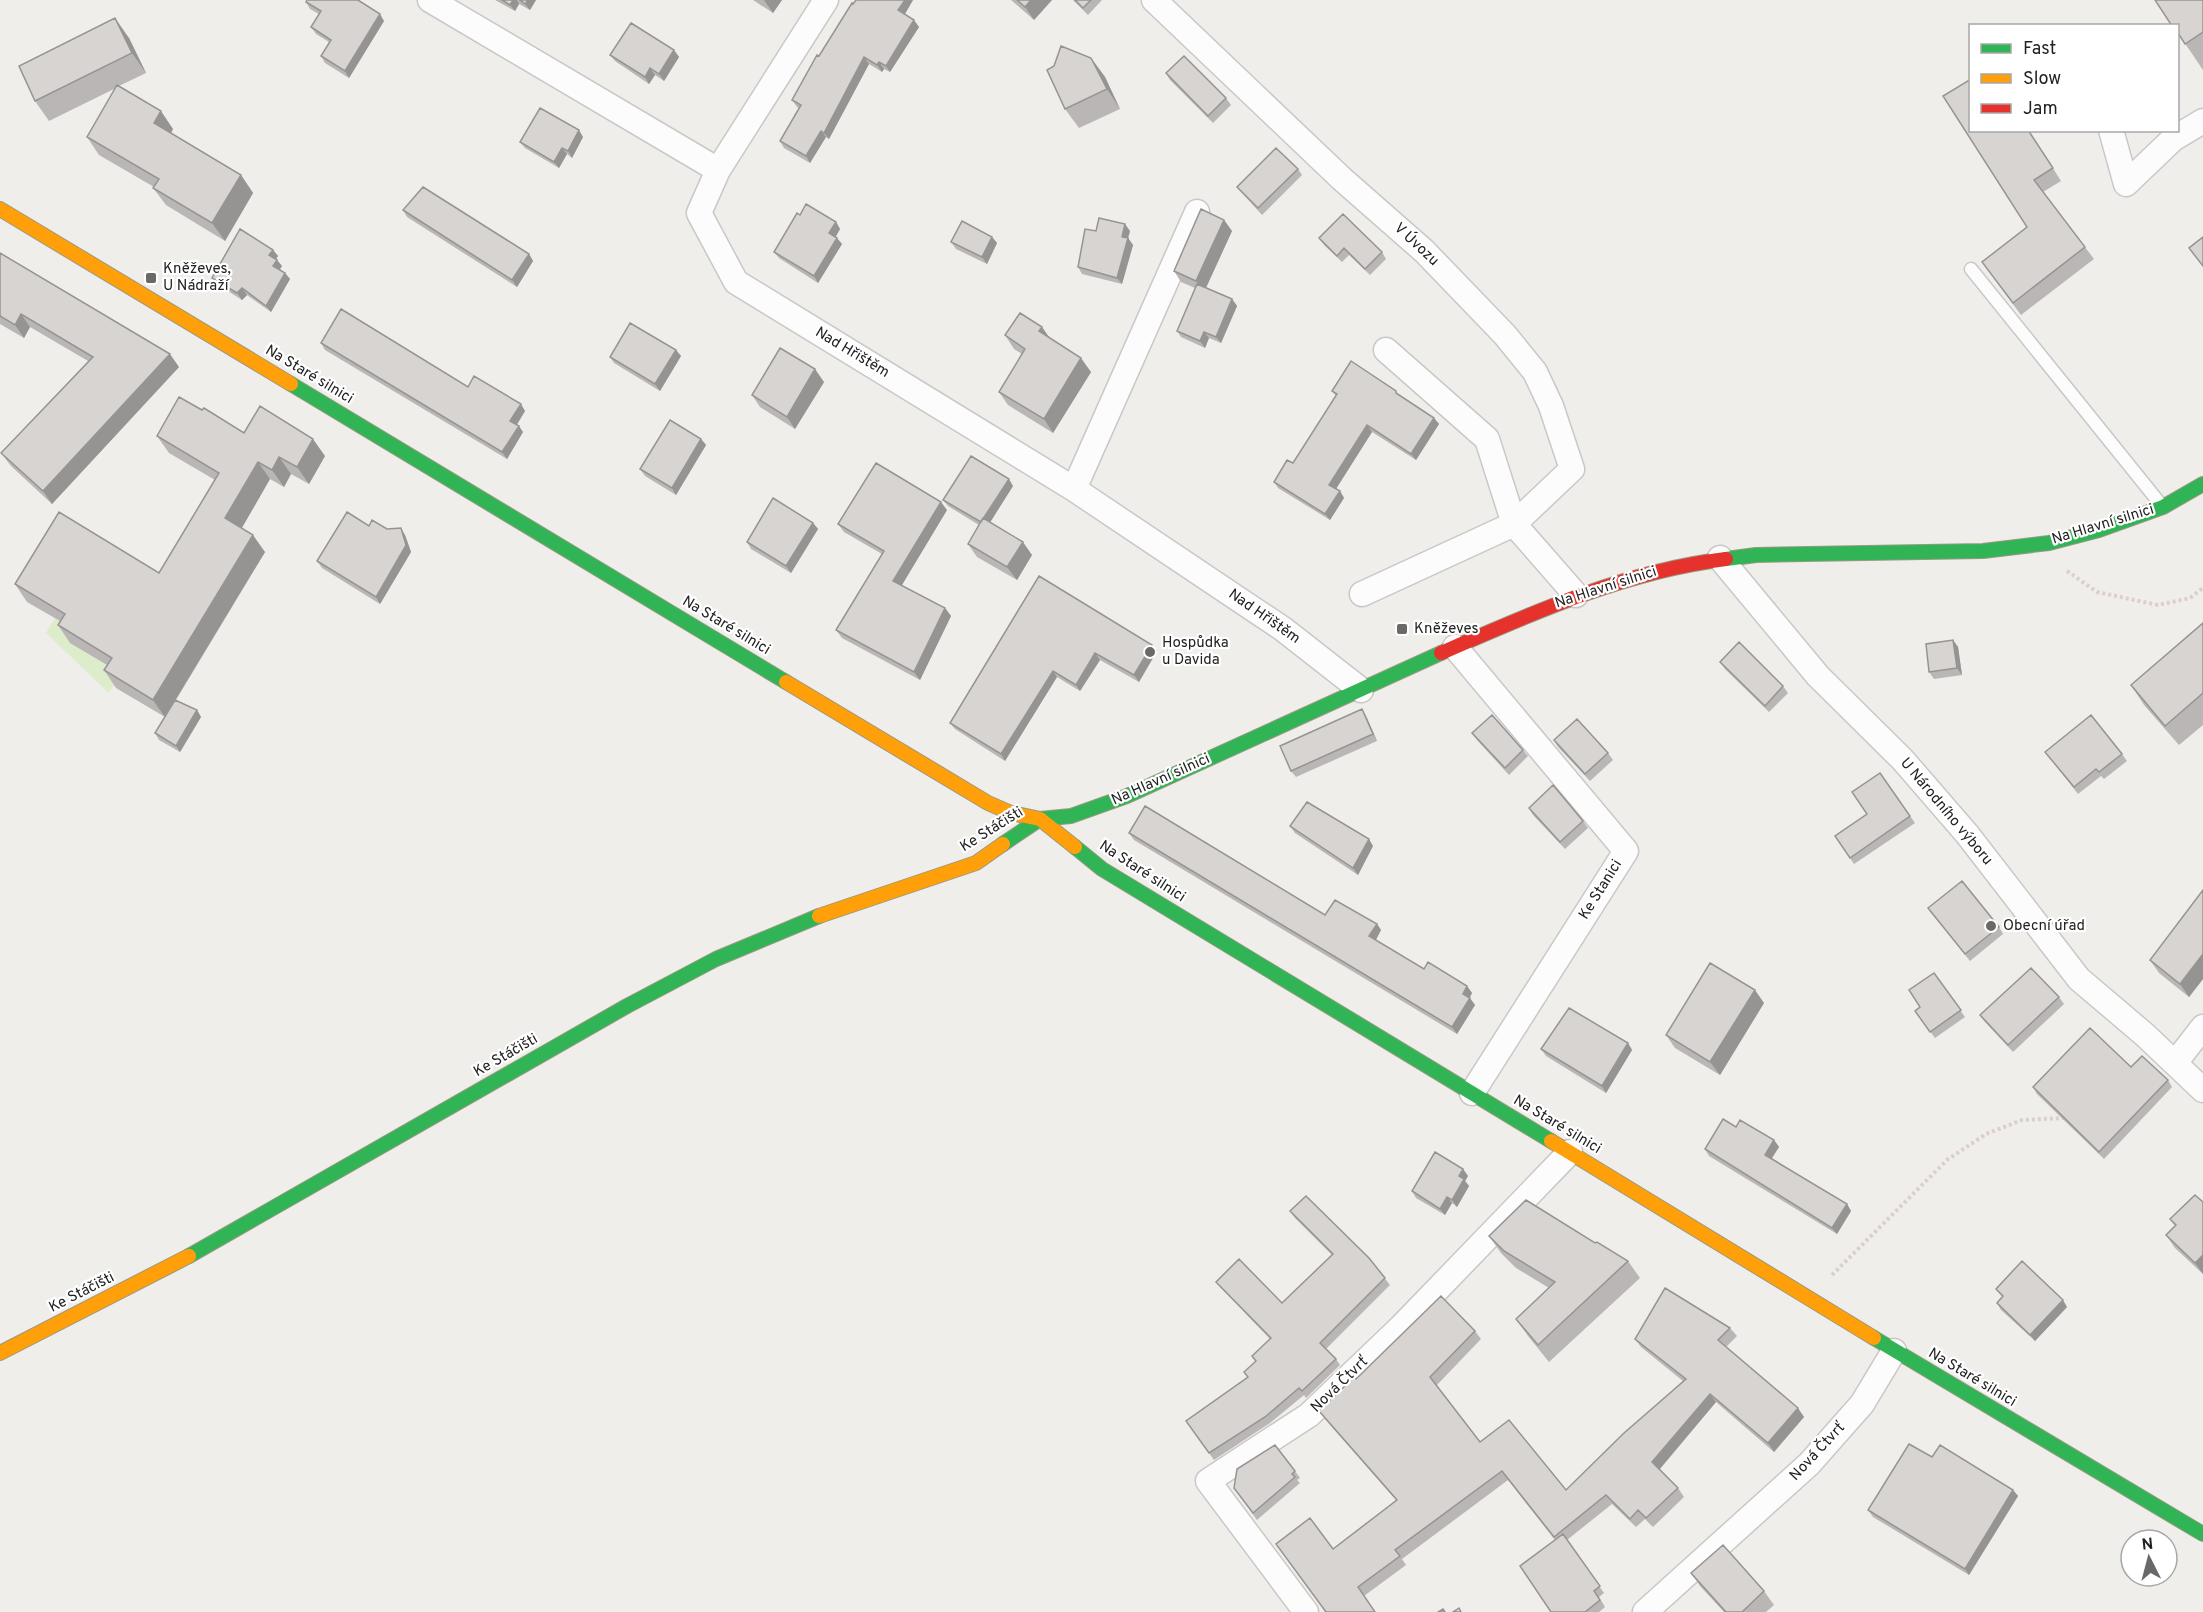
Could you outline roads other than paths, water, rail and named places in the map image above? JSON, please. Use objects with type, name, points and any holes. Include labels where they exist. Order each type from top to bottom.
[{"type":"street","points":[[430,0],[718,171]]},
{"type":"street","name":"Nad Hřištěm","points":[[826,0],[718,171],[699,213],[736,282],[1074,489],[1283,629],[1361,690]]},
{"type":"street","name":"V Úvozu","points":[[1154,0],[1342,179],[1424,251],[1504,335],[1534,372],[1551,406],[1572,469],[1514,524]]},
{"type":"street","points":[[2112,132],[2126,184],[2173,139],[2203,121]]},
{"type":"street","name":"Na Staré silnici","points":[[0,209],[988,803],[1011,813],[1040,819],[1102,869],[1834,1312],[1894,1351],[2203,1534]]},
{"type":"street","points":[[1074,489],[1197,212]]},
{"type":"street","points":[[1386,350],[1487,439],[1514,524],[1576,595]]},
{"type":"street","name":"Na Hlavní silnici","points":[[1040,819],[1071,816],[1102,806],[1576,595],[1652,572],[1720,558],[1756,555],[1983,551],[2049,543],[2099,530],[2163,507],[2203,484]]},
{"type":"street","points":[[1362,594],[1514,524]]},
{"type":"street","name":"U Národního výboru","points":[[1720,558],[1818,676],[1902,759],[1967,834],[2079,979],[2203,1090]]},
{"type":"street","name":"Ke Stanici","points":[[1455,647],[1626,851],[1472,1093]]},
{"type":"street","name":"Ke Stáčišti","points":[[0,1353],[165,1269],[627,1006],[716,959],[804,921],[976,862],[1040,819]]},
{"type":"street","points":[[2175,1063],[2203,1027]]},
{"type":"street","name":"Nová Čtvrť","points":[[1306,1612],[1208,1481],[1309,1415],[1401,1327],[1570,1152]]},
{"type":"street","name":"Nová Čtvrť","points":[[1645,1612],[1809,1464],[1862,1404],[1894,1351]]},
{"type":"lane","points":[[1971,269],[2163,507]]},
{"type":"place","name":"Kněževes, U Nádraží","points":[[151,278]]},
{"type":"place","name":"Kněževes","points":[[1402,629]]},
{"type":"place","name":"Hospůdka u Davida","points":[[1150,652]]},
{"type":"place","name":"Obecní úřad","points":[[1991,926]]}]
